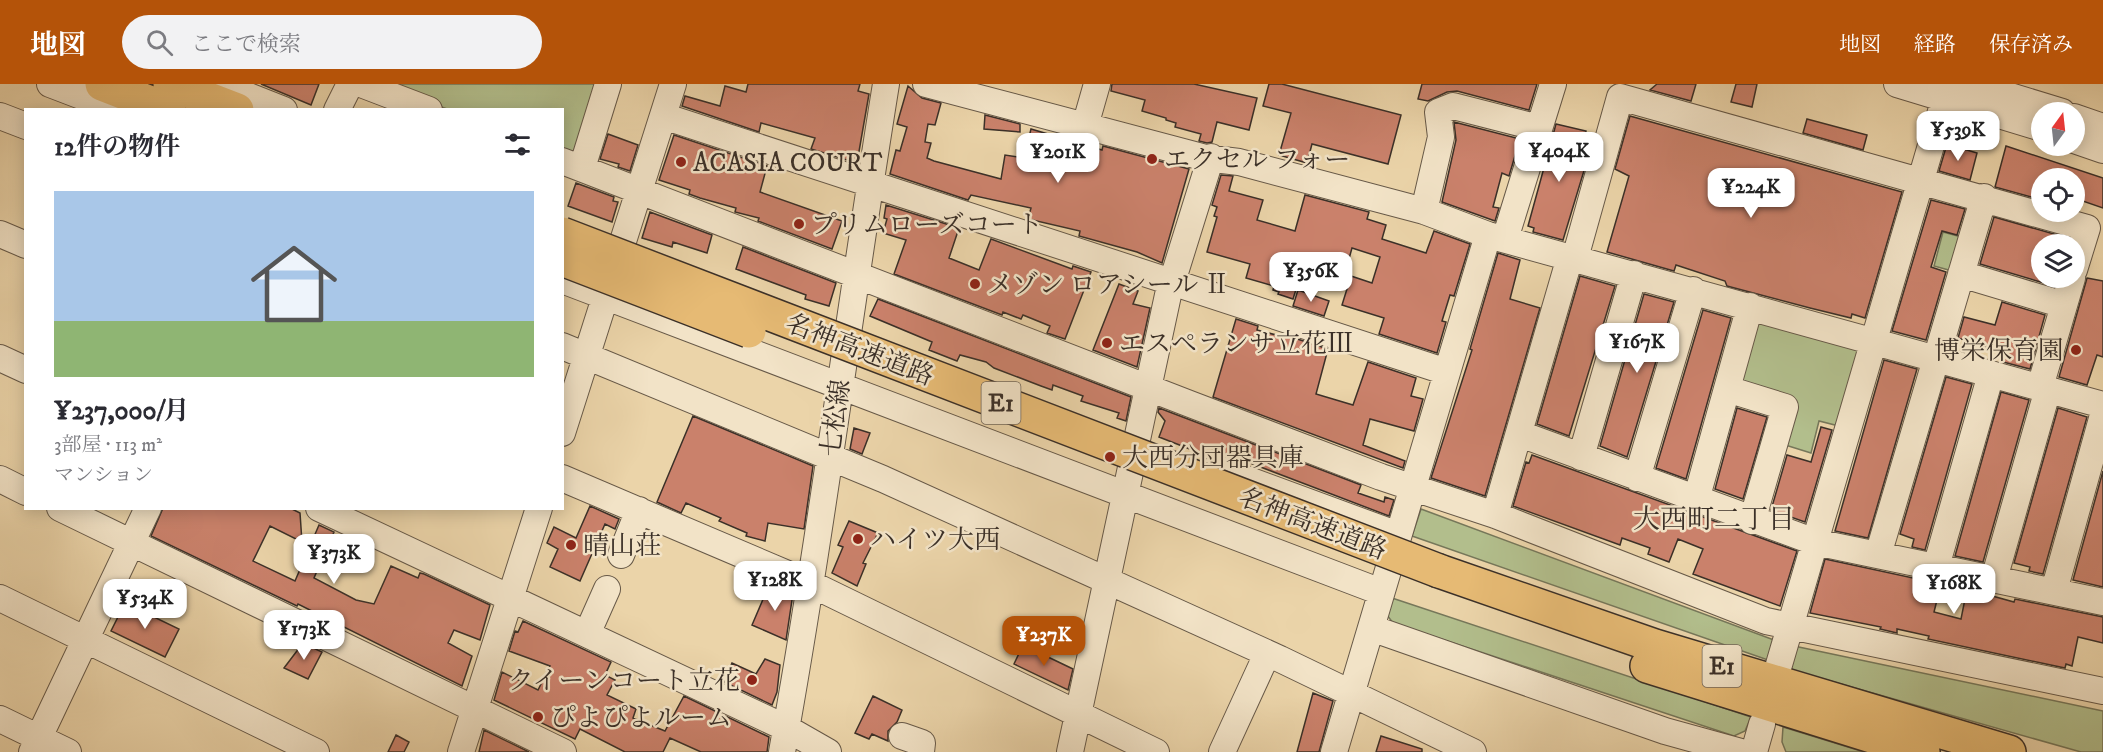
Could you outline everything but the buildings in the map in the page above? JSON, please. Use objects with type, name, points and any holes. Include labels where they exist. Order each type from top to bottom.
[{"type":"highway","points":[[102,84],[164,108]]},
{"type":"highway","points":[[170,84],[232,108]]},
{"type":"highway","name":"名神高速道路","points":[[564,235],[1693,682],[1923,752]]},
{"type":"highway","name":"名神高速道路","points":[[564,261],[1437,581],[2009,752]]},
{"type":"street","points":[[50,84],[113,108]]},
{"type":"street","points":[[218,84],[279,108]]},
{"type":"street","points":[[339,108],[350,84]]},
{"type":"street","points":[[361,84],[424,108]]},
{"type":"street","points":[[608,84],[572,164],[639,192],[1149,388],[1413,487],[1495,515],[1767,621],[2103,691]]},
{"type":"street","points":[[564,427],[673,84]]},
{"type":"street","name":"七松線","points":[[784,740],[811,584],[841,387],[847,326],[886,84]]},
{"type":"street","points":[[926,84],[1424,211],[1496,237],[2103,405]]},
{"type":"street","points":[[1085,126],[1097,84]]},
{"type":"street","points":[[1334,752],[1447,372],[1539,128],[1553,84]]},
{"type":"street","points":[[1896,84],[1947,91],[2031,124]]},
{"type":"street","points":[[1971,84],[2031,102]]},
{"type":"street","points":[[1778,668],[1947,91]]},
{"type":"street","points":[[1495,515],[1620,97],[1984,197],[2087,228],[2085,234]]},
{"type":"street","points":[[1424,211],[1441,136],[1438,112],[1453,106],[1539,128]]},
{"type":"street","points":[[0,116],[24,125]]},
{"type":"street","points":[[663,116],[1447,372]]},
{"type":"street","points":[[2085,121],[2103,127]]},
{"type":"street","points":[[2085,144],[2103,150]]},
{"type":"street","points":[[1070,752],[1137,439],[1173,284],[1211,157]]},
{"type":"street","points":[[1878,555],[1984,197]]},
{"type":"street","points":[[564,219],[1137,439],[1398,535]]},
{"type":"street","points":[[0,234],[24,244]]},
{"type":"street","points":[[1581,457],[1634,274]]},
{"type":"street","points":[[1961,274],[2064,305]]},
{"type":"street","points":[[564,281],[1382,592]]},
{"type":"street","points":[[1994,579],[2069,288]]},
{"type":"street","points":[[1637,478],[1693,290]]},
{"type":"street","points":[[1696,500],[1750,306]]},
{"type":"street","points":[[564,347],[830,456],[1352,693],[1473,752]]},
{"type":"street","points":[[0,358],[24,369]]},
{"type":"street","points":[[1936,567],[1991,374]]},
{"type":"street","points":[[1727,389],[1785,407],[1752,521]]},
{"type":"street","points":[[2054,591],[2103,415]]},
{"type":"street","points":[[1520,434],[1752,521],[1815,542],[2103,602]]},
{"type":"street","points":[[0,479],[24,491]]},
{"type":"street","points":[[564,479],[811,584],[1156,752]]},
{"type":"street","points":[[64,510],[563,752]]},
{"type":"street","points":[[35,745],[147,510]]},
{"type":"street","points":[[323,510],[587,634],[784,740],[828,752]]},
{"type":"street","points":[[461,752],[538,510]]},
{"type":"street","points":[[621,555],[639,510]]},
{"type":"street","points":[[587,634],[607,589]]},
{"type":"street","points":[[0,598],[316,752]]},
{"type":"street","points":[[1371,628],[1665,731],[1741,752]]},
{"type":"street","points":[[1222,752],[1267,654]]},
{"type":"street","points":[[0,719],[35,745],[68,752]]},
{"type":"street","points":[[1754,752],[1762,724]]},
{"type":"green space","points":[[379,84],[600,84],[578,159],[564,153],[564,108],[444,108]]},
{"type":"green space","points":[[1943,232],[1965,238],[1956,272],[1934,266]]},
{"type":"green space","points":[[1752,319],[1862,349],[1839,426],[1819,421],[1811,453],[1782,444],[1793,405],[1738,383]]},
{"type":"green space","points":[[1421,509],[1774,640],[1768,660],[1412,536]]},
{"type":"green space","points":[[1392,598],[1751,717],[1745,731],[1734,736],[1393,623],[1387,615]]},
{"type":"green space","points":[[1794,646],[2103,711],[2103,752],[2081,752],[1788,669]]},
{"type":"green space","points":[[1783,727],[1864,752],[1786,752],[1782,742]]},
{"type":"place","name":"エクセル フォー","points":[[1152,159]]},
{"type":"place","name":"ACASIA COURT","points":[[681,162]]},
{"type":"place","name":"プリムローズコート","points":[[799,224]]},
{"type":"place","name":"メゾン ロアシール Ⅱ","points":[[975,284]]},
{"type":"place","name":"エスペランサ立花Ⅲ","points":[[1107,343]]},
{"type":"place","name":"博栄保育園","points":[[2076,350]]},
{"type":"place","name":"大西分団器具庫","points":[[1110,457]]},
{"type":"place","name":"ハイツ大西","points":[[858,539]]},
{"type":"place","name":"晴山荘","points":[[571,545]]},
{"type":"place","name":"クイーンコート立花","points":[[752,680]]},
{"type":"place","name":"ぴよぴよルーム","points":[[538,717]]},
{"type":"district","name":"大西町二丁目","points":[[1714,519]]}]
